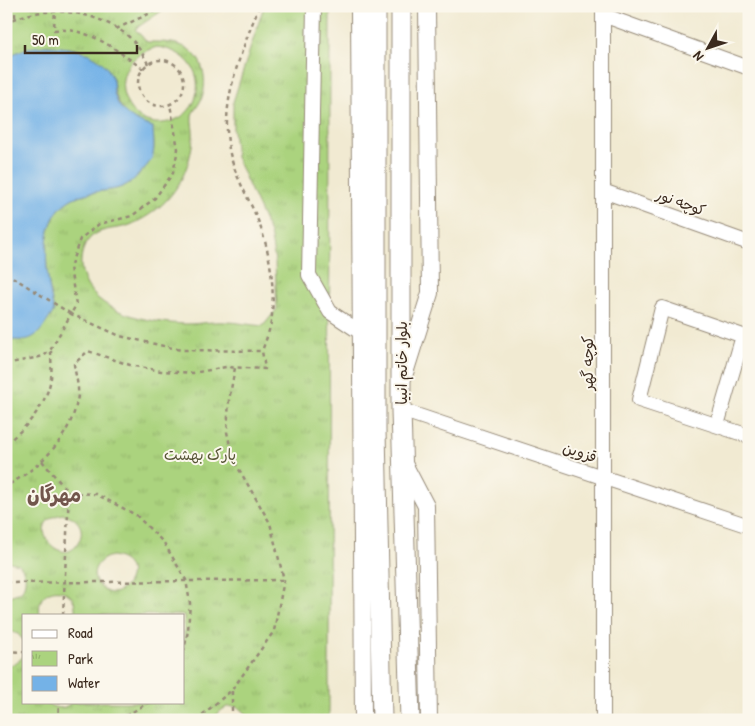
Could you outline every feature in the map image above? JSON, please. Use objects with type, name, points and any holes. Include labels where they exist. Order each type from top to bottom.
[{"type":"main road","name":"بلوار خاتم انبیا","points":[[376,6],[376,430],[382,715]]},
{"type":"main road","name":"بلوار خاتم انبیا","points":[[401,6],[401,410],[410,715]]},
{"type":"main road","points":[[382,715],[410,715]]},
{"type":"street","points":[[314,6],[309,275],[330,312],[362,334]]},
{"type":"street","points":[[359,6],[363,720]]},
{"type":"street","points":[[401,385],[430,294],[427,6]]},
{"type":"street","points":[[603,11],[749,68]]},
{"type":"street","name":"کوچه گهر","points":[[603,11],[603,477],[606,719]]},
{"type":"street","name":"کوچه نور","points":[[603,191],[749,243]]},
{"type":"street","points":[[717,425],[746,337],[662,308],[639,400],[749,436]]},
{"type":"street","name":"قزوین","points":[[401,410],[749,526]]},
{"type":"street","points":[[402,458],[426,506],[429,720]]},
{"type":"path","points":[[15,6],[15,18]]},
{"type":"path","points":[[55,6],[54,30],[70,28],[92,36],[143,69]]},
{"type":"path","points":[[116,29],[155,11],[160,6]]},
{"type":"path","points":[[6,486],[27,475],[56,447],[68,424],[78,394],[74,364],[88,351],[130,365],[161,371],[193,373],[226,367],[266,369],[262,352],[272,316],[272,267],[252,206],[236,176],[229,148],[227,114],[235,73],[259,6]]},
{"type":"path","points":[[6,23],[15,18],[55,11],[78,14],[116,29],[138,46],[148,64]]},
{"type":"path","points":[[163,60],[181,72],[183,87],[181,94],[170,104],[155,105],[143,97],[138,83],[143,69],[148,64],[163,60]]},
{"type":"path","points":[[6,364],[44,356],[51,350],[76,305],[70,267],[80,239],[99,224],[132,216],[155,198],[173,173],[178,148],[170,104]]},
{"type":"path","points":[[6,273],[72,314],[120,336],[180,350],[262,352]]},
{"type":"path","points":[[6,443],[28,422],[43,404],[51,379],[51,350]]},
{"type":"path","points":[[196,720],[232,690],[274,631],[284,580],[270,523],[233,459],[227,432],[229,400],[235,368]]},
{"type":"path","points":[[42,460],[69,493],[63,614]]},
{"type":"path","points":[[69,493],[96,494],[136,515],[164,543],[186,580],[190,603],[185,645]]},
{"type":"path","points":[[6,583],[284,580]]},
{"type":"path","points":[[6,651],[22,652]]},
{"type":"path","points":[[232,690],[232,720]]},
{"type":"path","points":[[58,720],[59,704]]},
{"type":"path","points":[[119,720],[146,704]]},
{"type":"green space","name":"پارک بهشت","points":[[7,6],[169,6],[135,29],[147,42],[170,43],[183,46],[195,55],[202,67],[204,87],[200,102],[192,115],[193,138],[187,167],[174,191],[155,210],[130,225],[105,230],[91,237],[82,253],[82,272],[88,286],[97,298],[110,307],[141,318],[173,323],[234,322],[263,326],[277,309],[275,261],[270,233],[236,157],[233,130],[233,102],[264,6],[330,6],[329,720],[250,720],[242,710],[232,706],[222,710],[214,720],[6,720],[6,666],[15,664],[22,658],[22,704],[48,704],[62,708],[69,704],[185,704],[185,614],[74,614],[75,605],[72,597],[65,592],[58,591],[50,592],[44,596],[40,604],[40,614],[22,614],[22,639],[18,634],[6,630],[6,597],[21,592],[25,578],[24,571],[19,564],[6,561],[6,339],[24,341],[54,311],[48,279],[47,243],[50,227],[57,212],[68,201],[85,194],[115,189],[133,180],[150,162],[154,144],[153,127],[129,116],[119,104],[113,78],[80,49],[45,46],[6,57]],"holes":[[[157,47],[175,52],[189,63],[197,77],[197,86],[195,100],[186,113],[177,119],[159,123],[144,120],[132,111],[125,98],[123,83],[127,68],[138,56]],[[63,514],[75,519],[81,530],[80,539],[73,549],[65,551],[57,549],[49,543],[45,535],[45,526],[50,519]],[[112,556],[124,560],[130,567],[128,583],[114,593],[106,591],[98,584],[94,575],[96,566],[107,557]]]},
{"type":"water","points":[[45,46],[74,49],[100,61],[112,77],[116,99],[123,111],[134,119],[153,127],[154,151],[148,164],[127,184],[115,189],[85,194],[68,201],[57,212],[50,227],[47,243],[48,279],[54,311],[35,336],[24,340],[6,339],[6,57],[27,48]]},
{"type":"district","name":"مهرگان","points":[[54,494]]}]
